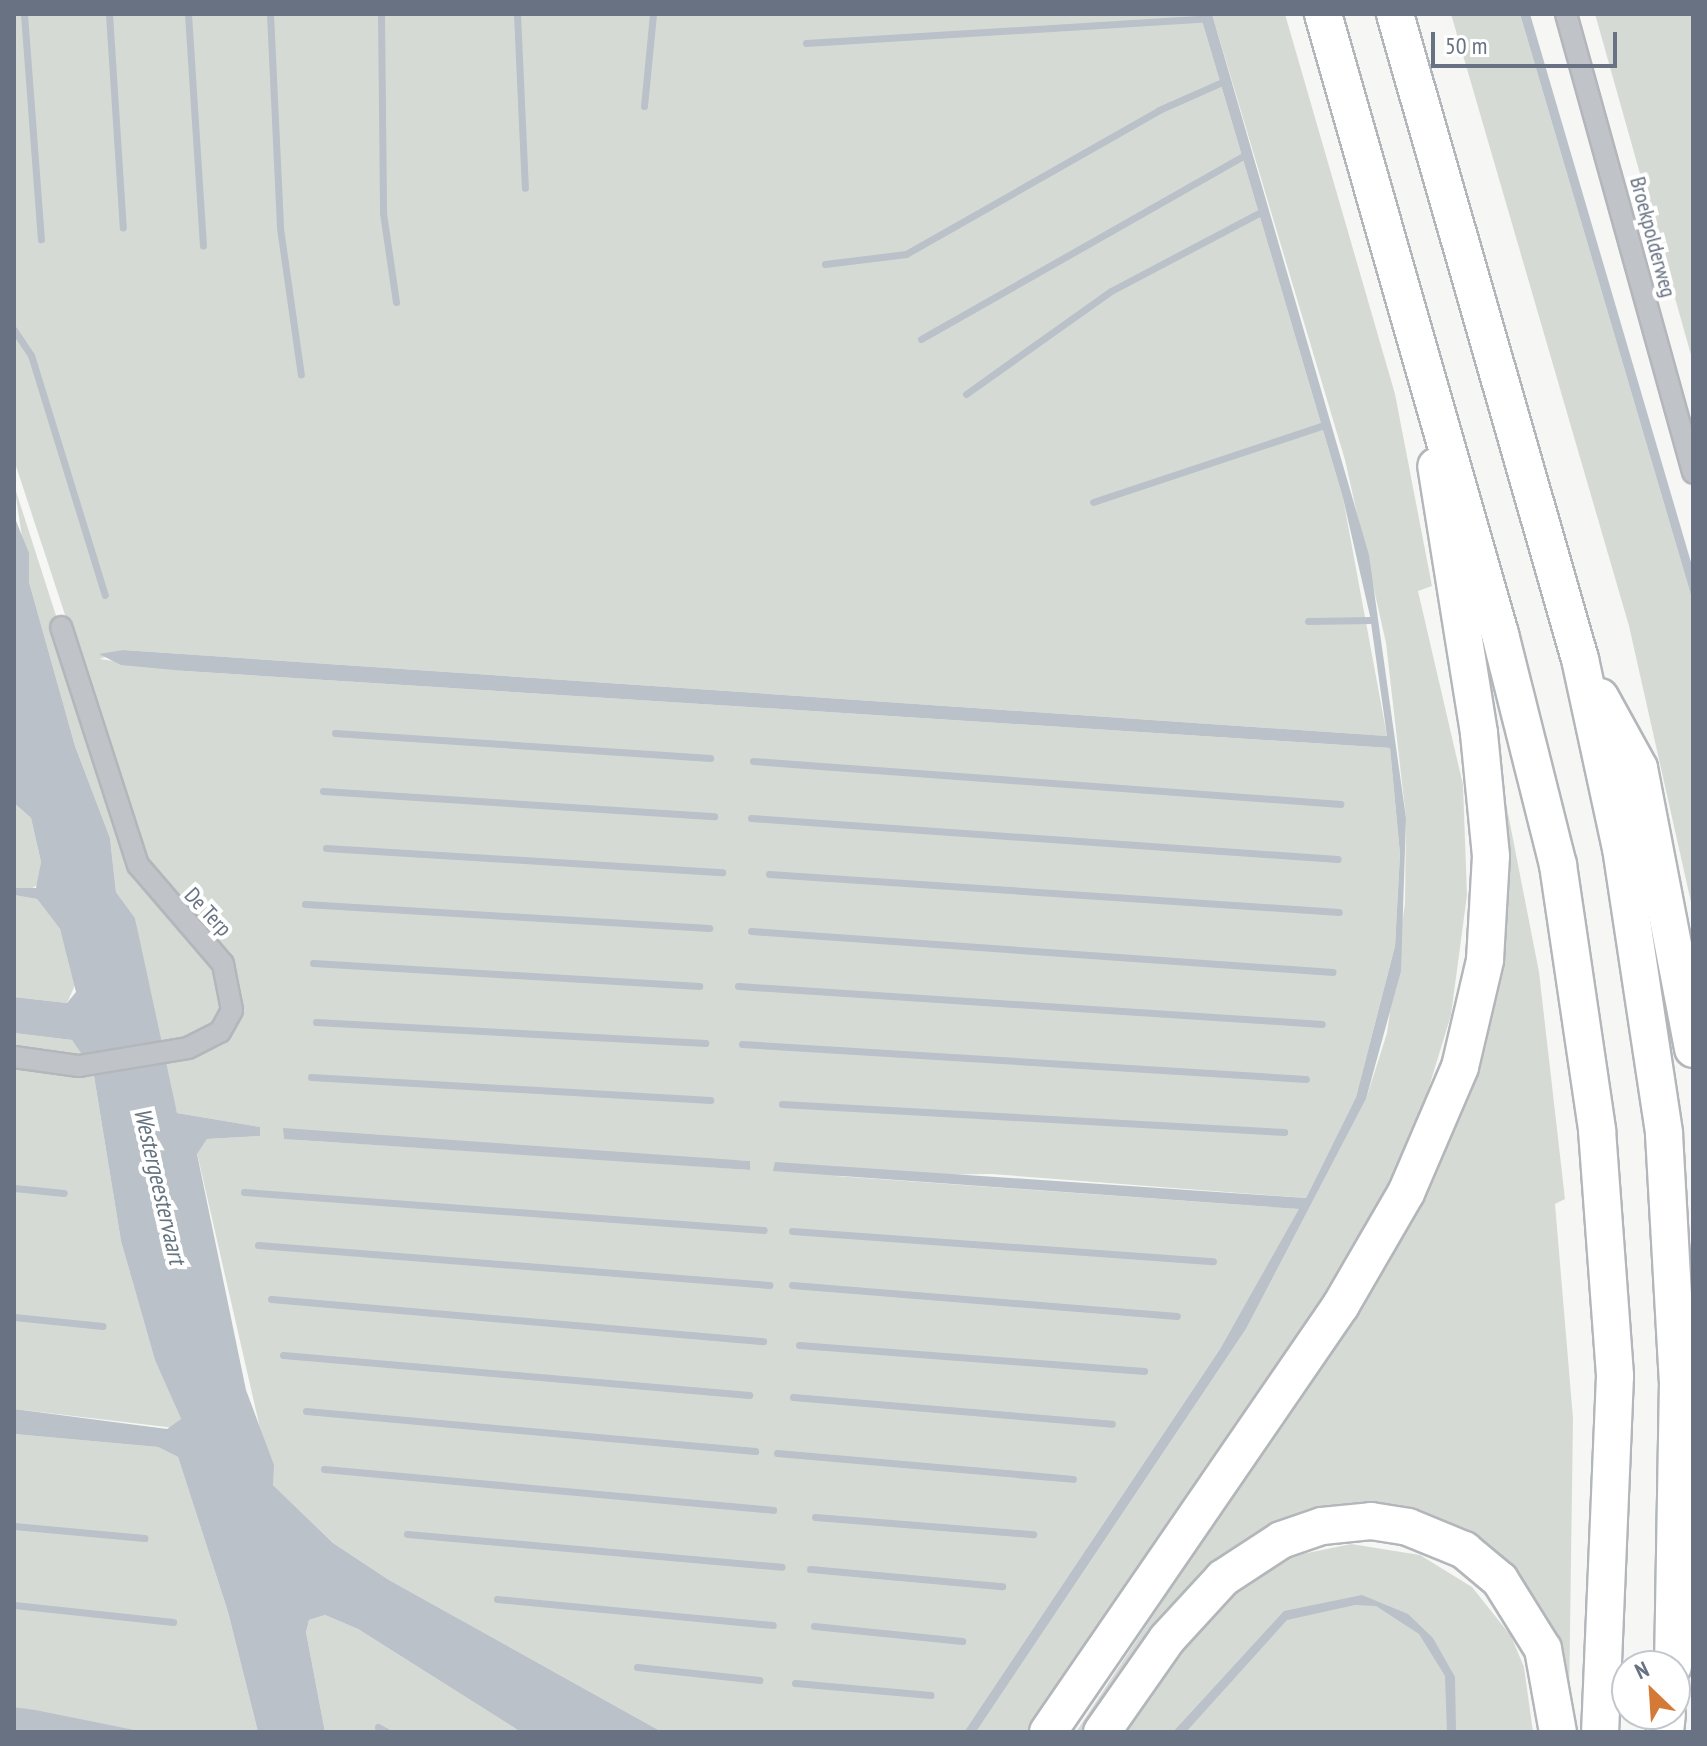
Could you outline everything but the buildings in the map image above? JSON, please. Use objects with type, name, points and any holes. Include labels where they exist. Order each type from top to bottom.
[{"type":"highway","points":[[1323,14],[1430,381],[1558,865],[1597,1130],[1615,1376],[1600,1732]]},
{"type":"highway","points":[[1395,14],[1580,659],[1621,848],[1664,1134],[1678,1381],[1673,1650]]},
{"type":"highway","points":[[1048,1732],[1341,1305],[1406,1193],[1460,1067],[1485,960],[1491,856],[1479,733],[1441,517],[1430,381]]},
{"type":"highway","points":[[1580,659],[1639,768],[1693,1049]]},
{"type":"highway","points":[[1102,1732],[1185,1617],[1223,1578],[1281,1540],[1322,1526],[1371,1521],[1408,1527],[1464,1550],[1500,1580],[1543,1649],[1558,1732]]},
{"type":"street","name":"Broekpolderweg","points":[[1566,14],[1693,473]]},
{"type":"street","name":"De Terp","points":[[14,1057],[79,1066],[188,1048],[220,1032],[232,1010],[229,980],[223,964],[138,865],[61,627]]},
{"type":"shaded area","points":[[14,14],[1200,14],[1343,498],[1387,736],[123,650],[100,659],[185,671],[1390,748],[1400,854],[1395,946],[1356,1097],[1306,1198],[991,1174],[836,1176],[1300,1209],[1220,1349],[964,1732],[662,1732],[389,1580],[333,1543],[273,1485],[197,1153],[207,1139],[259,1136],[260,1127],[177,1113],[162,1061],[193,1055],[238,996],[152,879],[14,460]],"holes":[[[284,1139],[750,1161],[750,1170]]]},
{"type":"shaded area","points":[[1212,14],[1285,14],[1395,394],[1432,586],[1418,591],[1463,785],[1467,895],[1451,1015],[1422,1110],[1387,1191],[1329,1291],[1033,1732],[976,1732],[1246,1329],[1366,1099],[1387,1033],[1405,903],[1406,818],[1386,643],[1345,460]]},
{"type":"shaded area","points":[[1451,14],[1520,14],[1693,602],[1693,911],[1629,626]]},
{"type":"shaded area","points":[[1595,14],[1693,14],[1693,362]]},
{"type":"shaded area","points":[[14,485],[143,886],[213,960],[226,1001],[210,1033],[160,1048],[135,918],[116,892],[110,838],[75,746],[29,582]]},
{"type":"shaded area","points":[[1489,716],[1539,972],[1565,1199],[1555,1204],[1573,1418],[1569,1704],[1444,1526],[1264,1531],[1215,1560],[1169,1612],[1085,1732],[1076,1732],[1388,1260],[1440,1156],[1464,1097]]},
{"type":"shaded area","points":[[14,803],[31,818],[41,862],[39,884],[29,890],[14,888]]},
{"type":"shaded area","points":[[14,895],[37,899],[60,929],[76,983],[67,1003],[14,997]]},
{"type":"shaded area","points":[[14,1033],[72,1040],[87,1056],[14,1052]]},
{"type":"shaded area","points":[[14,1064],[93,1070],[121,1241],[155,1359],[181,1419],[175,1428],[14,1409]]},
{"type":"shaded area","points":[[14,1434],[158,1447],[178,1457],[228,1612],[258,1732],[145,1732],[14,1707]]},
{"type":"shaded area","points":[[1351,1544],[1420,1555],[1472,1587],[1511,1636],[1524,1667],[1533,1732],[1121,1732],[1204,1622],[1235,1590],[1288,1557]]},
{"type":"shaded area","points":[[325,1615],[358,1629],[521,1732],[325,1732],[306,1632],[309,1620]]},
{"type":"water","points":[[1200,14],[1212,14],[1369,555],[1406,818],[1401,971],[1366,1099],[1246,1329],[976,1732],[964,1732],[1220,1349],[1299,1209],[773,1171],[775,1162],[1306,1198],[1356,1097],[1395,946],[1400,854],[1390,748],[185,671],[121,665],[99,654],[123,650],[1387,736],[1370,616],[1343,498]]},
{"type":"water","points":[[1520,14],[1530,14],[1693,569],[1693,602]]},
{"type":"water","name":"Westergeestervaart","points":[[14,516],[29,553],[29,582],[75,746],[110,838],[116,892],[135,918],[177,1113],[260,1127],[260,1136],[207,1139],[197,1154],[246,1390],[274,1465],[273,1485],[333,1543],[389,1580],[662,1732],[521,1732],[358,1629],[325,1615],[309,1620],[306,1632],[325,1732],[258,1732],[228,1612],[178,1457],[158,1447],[14,1434],[14,1409],[167,1429],[181,1419],[155,1360],[121,1241],[93,1070],[72,1040],[14,1033],[14,997],[67,1003],[76,992],[60,929],[37,899],[14,895],[14,888],[36,888],[41,862],[31,818],[14,803]]},
{"type":"water","points":[[283,1128],[750,1161],[750,1170],[284,1139]]},
{"type":"water","points":[[1362,1595],[1408,1614],[1433,1638],[1455,1677],[1456,1732],[1447,1732],[1445,1676],[1419,1634],[1376,1606],[1355,1605],[1287,1620],[1186,1732],[1173,1732],[1284,1611]]},
{"type":"water","points":[[14,1707],[35,1710],[145,1732],[14,1732]]},
{"type":"waterway","points":[[24,14],[41,239]]},
{"type":"waterway","points":[[109,14],[123,228]]},
{"type":"waterway","points":[[188,14],[203,246]]},
{"type":"waterway","points":[[270,14],[280,228],[301,375]]},
{"type":"waterway","points":[[381,14],[383,213],[396,302]]},
{"type":"waterway","points":[[517,14],[525,188]]},
{"type":"waterway","points":[[644,106],[653,14]]},
{"type":"waterway","points":[[806,43],[1201,19]]},
{"type":"waterway","points":[[825,264],[906,254],[1159,110],[1220,83]]},
{"type":"waterway","points":[[921,339],[1242,157]]},
{"type":"waterway","points":[[966,394],[1111,291],[1259,213]]},
{"type":"waterway","points":[[14,330],[31,355],[105,595]]},
{"type":"waterway","points":[[1093,502],[1322,426]]},
{"type":"waterway","points":[[1308,621],[1371,620]]},
{"type":"waterway","points":[[335,733],[710,758]]},
{"type":"waterway","points":[[753,761],[1340,804]]},
{"type":"waterway","points":[[323,791],[714,816]]},
{"type":"waterway","points":[[751,818],[1338,859]]},
{"type":"waterway","points":[[326,848],[722,872]]},
{"type":"waterway","points":[[769,874],[1339,912]]},
{"type":"waterway","points":[[305,904],[709,928]]},
{"type":"waterway","points":[[751,931],[1333,972]]},
{"type":"waterway","points":[[313,963],[699,986]]},
{"type":"waterway","points":[[738,986],[1322,1024]]},
{"type":"waterway","points":[[316,1022],[705,1043]]},
{"type":"waterway","points":[[742,1044],[1306,1079]]},
{"type":"waterway","points":[[311,1077],[710,1100]]},
{"type":"waterway","points":[[782,1104],[1284,1132]]},
{"type":"waterway","points":[[14,1188],[64,1193]]},
{"type":"waterway","points":[[244,1192],[764,1230]]},
{"type":"waterway","points":[[792,1231],[1213,1261]]},
{"type":"waterway","points":[[258,1245],[769,1285]]},
{"type":"waterway","points":[[792,1285],[1177,1316]]},
{"type":"waterway","points":[[271,1299],[763,1341]]},
{"type":"waterway","points":[[14,1317],[103,1326]]},
{"type":"waterway","points":[[799,1345],[1144,1371]]},
{"type":"waterway","points":[[283,1355],[749,1395]]},
{"type":"waterway","points":[[793,1397],[1112,1424]]},
{"type":"waterway","points":[[306,1411],[755,1451]]},
{"type":"waterway","points":[[777,1453],[1073,1479]]},
{"type":"waterway","points":[[324,1469],[773,1510]]},
{"type":"waterway","points":[[815,1517],[1033,1534]]},
{"type":"waterway","points":[[14,1526],[144,1538]]},
{"type":"waterway","points":[[407,1534],[782,1567]]},
{"type":"waterway","points":[[810,1569],[1002,1586]]},
{"type":"waterway","points":[[497,1599],[773,1625]]},
{"type":"waterway","points":[[14,1605],[173,1622]]},
{"type":"waterway","points":[[814,1626],[962,1641]]},
{"type":"waterway","points":[[637,1667],[759,1680]]},
{"type":"waterway","points":[[795,1683],[930,1695]]},
{"type":"waterway","points":[[378,1727],[387,1732]]}]
